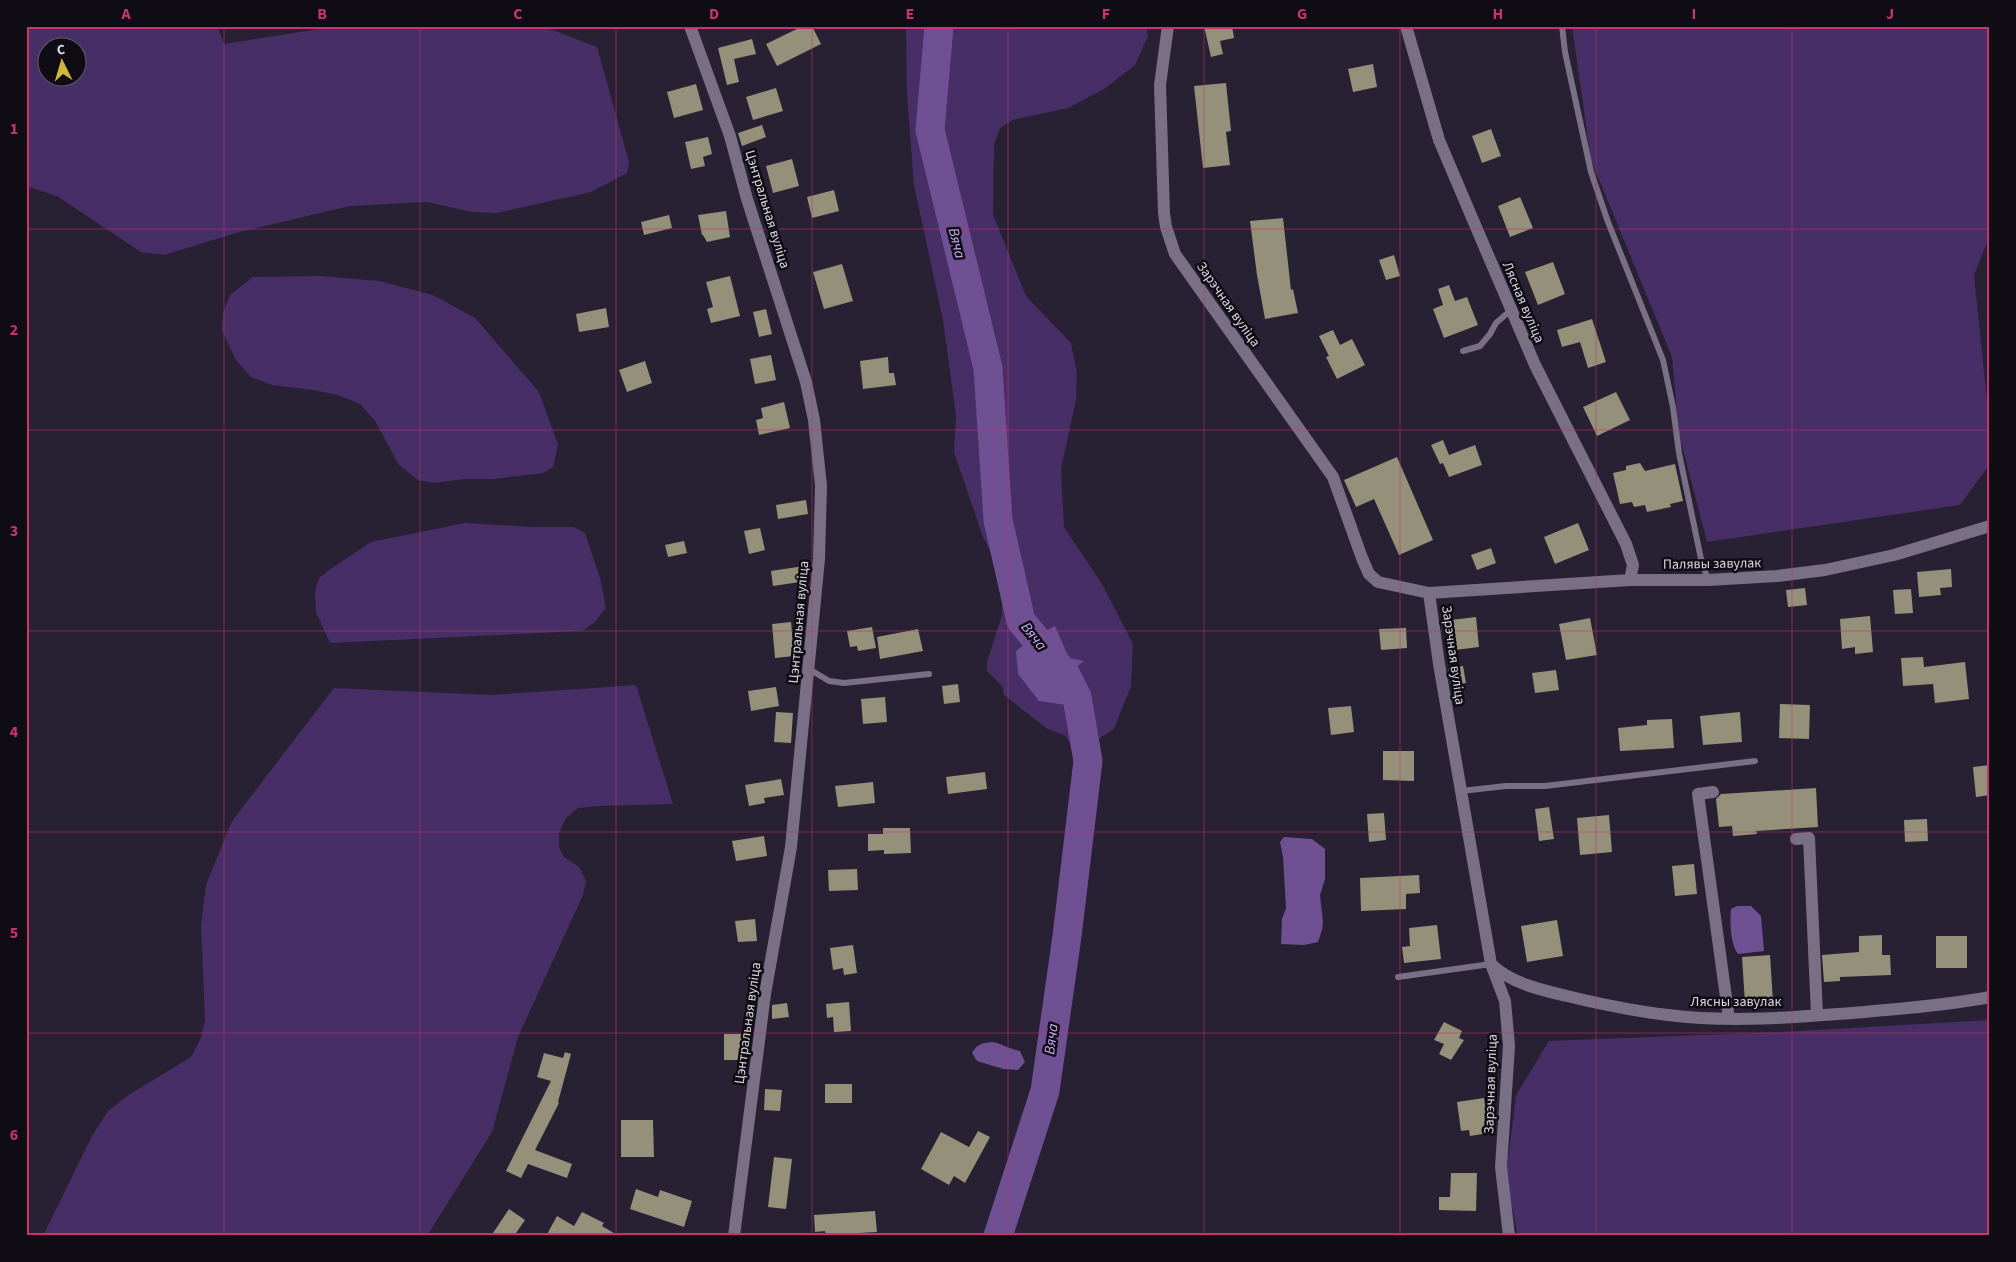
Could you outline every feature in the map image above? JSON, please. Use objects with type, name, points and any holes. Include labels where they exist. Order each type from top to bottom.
[{"type":"street","name":"Цэнтральная вуліца","points":[[690,26],[730,136],[747,199],[796,349],[814,420],[819,456],[821,516],[819,559],[791,847],[765,994],[734,1236]]},
{"type":"street","name":"Зарэчная вуліца","points":[[1168,26],[1160,85],[1164,213],[1166,227],[1175,254],[1333,477],[1369,574],[1378,582],[1429,592],[1439,664],[1490,964],[1505,1001],[1509,1046],[1501,1167],[1509,1236]]},
{"type":"street","name":"Лясная вуліца","points":[[1406,26],[1439,140],[1535,365],[1626,544],[1633,566],[1630,580]]},
{"type":"street","name":"Палявы завулак","points":[[1429,592],[1630,580],[1708,580],[1777,576],[1825,570],[1894,555],[1990,526]]},
{"type":"street","points":[[1713,792],[1698,794],[1729,1019]]},
{"type":"street","points":[[1796,839],[1809,838],[1817,1015]]},
{"type":"street","name":"Лясны завулак","points":[[1490,964],[1498,972],[1531,986],[1604,1005],[1669,1015],[1729,1019],[1914,1008],[1990,997]]},
{"type":"lane","points":[[1562,26],[1565,52],[1591,172],[1608,222],[1663,360],[1679,453],[1701,559],[1708,580]]},
{"type":"lane","points":[[1463,351],[1480,346],[1496,323],[1512,310]]},
{"type":"lane","points":[[809,669],[829,681],[844,683],[929,674]]},
{"type":"lane","points":[[1461,791],[1506,786],[1544,786],[1756,761]]},
{"type":"lane","points":[[1398,977],[1490,964]]},
{"type":"shaded area","points":[[26,26],[217,26],[224,44],[339,26],[542,26],[597,47],[629,162],[627,173],[591,192],[497,213],[472,212],[427,202],[350,206],[239,232],[164,255],[141,252],[57,196],[26,186]]},
{"type":"shaded area","points":[[906,26],[1146,26],[1148,36],[1135,65],[1104,89],[1068,108],[1013,120],[1000,128],[994,144],[993,215],[1026,296],[1071,343],[1077,373],[1076,400],[1061,469],[1064,527],[1103,586],[1133,644],[1131,686],[1114,729],[1094,742],[1077,748],[1071,746],[1066,736],[1046,728],[1004,695],[1002,686],[987,671],[987,662],[1002,615],[1002,573],[983,537],[954,452],[956,416],[943,320],[914,185],[907,95]]},
{"type":"shaded area","points":[[1572,26],[1990,26],[1990,235],[1974,275],[1990,429],[1990,464],[1960,505],[1707,542],[1679,434],[1672,357],[1591,160]]},
{"type":"shaded area","points":[[320,276],[379,281],[433,295],[475,318],[539,392],[558,445],[553,467],[543,473],[494,479],[465,479],[434,483],[418,480],[399,465],[375,421],[360,404],[338,395],[272,385],[251,377],[236,360],[222,331],[223,313],[230,295],[253,277]]},
{"type":"shaded area","points":[[465,523],[532,527],[574,527],[585,533],[600,578],[606,608],[595,622],[582,631],[330,643],[316,612],[315,592],[319,578],[371,542]]},
{"type":"shaded area","points":[[1055,626],[1069,658],[1084,661],[1066,675],[1077,697],[1066,705],[1039,701],[1018,674],[1016,651],[1035,636]]},
{"type":"shaded area","points":[[636,685],[673,804],[578,808],[566,818],[559,833],[559,847],[564,857],[579,867],[586,881],[583,895],[518,1037],[492,1132],[427,1236],[43,1236],[92,1136],[108,1111],[127,1096],[191,1057],[200,1040],[205,1021],[201,925],[206,885],[232,821],[334,688],[490,695]]},
{"type":"shaded area","points":[[1284,837],[1312,839],[1325,849],[1325,879],[1320,895],[1323,922],[1318,942],[1304,945],[1281,944],[1282,919],[1286,908],[1283,857],[1280,842]]},
{"type":"shaded area","points":[[1737,906],[1751,906],[1761,916],[1764,951],[1738,954],[1735,949],[1732,938],[1731,909]]},
{"type":"shaded area","points":[[1990,1020],[1990,1236],[1518,1236],[1506,1177],[1516,1095],[1549,1041],[1781,1032]]},
{"type":"shaded area","points":[[992,1042],[1020,1051],[1025,1062],[1018,1070],[1003,1069],[977,1061],[972,1053],[974,1050],[980,1045]]},
{"type":"building","points":[[803,26],[812,26],[821,44],[777,66],[766,44]]},
{"type":"building","points":[[1204,26],[1232,26],[1234,38],[1220,41],[1223,54],[1211,57]]},
{"type":"building","points":[[752,39],[756,54],[734,59],[739,82],[727,85],[718,48]]},
{"type":"building","points":[[1373,64],[1377,87],[1353,92],[1348,69]]},
{"type":"building","points":[[1226,83],[1231,131],[1226,132],[1230,165],[1203,168],[1194,86]]},
{"type":"building","points":[[696,84],[703,110],[674,118],[667,92]]},
{"type":"building","points":[[776,88],[783,111],[753,120],[746,97]]},
{"type":"building","points":[[762,125],[766,137],[742,146],[738,133]]},
{"type":"building","points":[[1491,129],[1501,156],[1482,163],[1472,136]]},
{"type":"building","points":[[708,137],[712,154],[703,157],[705,166],[691,169],[685,142]]},
{"type":"building","points":[[792,159],[799,186],[773,193],[766,166]]},
{"type":"building","points":[[834,190],[839,211],[812,218],[807,197]]},
{"type":"building","points":[[1520,197],[1533,228],[1510,237],[1498,206]]},
{"type":"building","points":[[726,211],[730,237],[707,242],[702,235],[698,215]]},
{"type":"building","points":[[669,215],[672,228],[644,235],[641,222]]},
{"type":"building","points":[[1283,218],[1291,290],[1293,289],[1298,313],[1265,319],[1250,221]]},
{"type":"building","points":[[1394,255],[1400,276],[1386,280],[1379,260]]},
{"type":"building","points":[[1553,262],[1565,294],[1538,305],[1525,272]]},
{"type":"building","points":[[842,264],[853,301],[824,309],[813,272]]},
{"type":"building","points":[[730,276],[740,316],[711,323],[707,309],[713,307],[706,282]]},
{"type":"building","points":[[1449,285],[1455,301],[1467,297],[1478,325],[1444,338],[1433,309],[1443,305],[1438,289]]},
{"type":"building","points":[[606,308],[609,327],[579,332],[576,314]]},
{"type":"building","points":[[766,309],[772,334],[759,337],[753,312]]},
{"type":"building","points":[[1592,319],[1606,362],[1588,368],[1580,342],[1562,347],[1557,330]]},
{"type":"building","points":[[1333,330],[1340,345],[1352,339],[1365,365],[1337,379],[1326,357],[1329,356],[1319,336]]},
{"type":"building","points":[[771,355],[776,380],[755,384],[750,359]]},
{"type":"building","points":[[888,357],[889,373],[894,373],[896,385],[863,389],[860,361]]},
{"type":"building","points":[[645,361],[652,383],[627,392],[619,370]]},
{"type":"building","points":[[1616,392],[1630,420],[1597,436],[1583,407]]},
{"type":"building","points":[[784,402],[790,428],[759,435],[756,420],[763,418],[761,408]]},
{"type":"building","points":[[1443,440],[1449,455],[1475,445],[1482,465],[1449,477],[1443,463],[1440,464],[1431,445]]},
{"type":"building","points":[[1397,457],[1433,540],[1399,555],[1374,499],[1356,507],[1344,480]]},
{"type":"building","points":[[1640,463],[1645,471],[1675,464],[1683,501],[1670,504],[1671,507],[1647,512],[1645,505],[1634,507],[1632,502],[1620,504],[1613,473],[1626,470],[1626,466]]},
{"type":"building","points":[[806,500],[808,514],[778,519],[776,505]]},
{"type":"building","points":[[1578,523],[1589,550],[1555,564],[1544,537]]},
{"type":"building","points":[[760,528],[765,550],[749,554],[744,531]]},
{"type":"building","points":[[684,541],[687,553],[668,557],[665,545]]},
{"type":"building","points":[[1491,548],[1496,563],[1477,570],[1471,555]]},
{"type":"building","points":[[804,566],[807,581],[773,586],[771,571]]},
{"type":"building","points":[[1951,569],[1952,587],[1940,588],[1941,595],[1919,597],[1917,572]]},
{"type":"building","points":[[1805,588],[1807,605],[1788,607],[1786,590]]},
{"type":"building","points":[[1911,589],[1913,613],[1895,614],[1893,590]]},
{"type":"building","points":[[1870,616],[1873,652],[1855,654],[1855,647],[1842,649],[1840,619]]},
{"type":"building","points":[[1476,617],[1479,647],[1455,650],[1451,620]]},
{"type":"building","points":[[1590,618],[1597,655],[1566,660],[1559,624]]},
{"type":"building","points":[[791,622],[794,656],[775,658],[772,624]]},
{"type":"building","points":[[872,627],[876,648],[858,651],[857,646],[850,647],[847,631]]},
{"type":"building","points":[[1406,628],[1407,648],[1381,650],[1379,629]]},
{"type":"building","points":[[918,629],[923,651],[880,659],[877,637]]},
{"type":"building","points":[[1923,657],[1924,667],[1965,662],[1969,699],[1935,703],[1933,684],[1903,686],[1901,658]]},
{"type":"building","points":[[1463,666],[1466,683],[1451,685],[1448,668]]},
{"type":"building","points":[[1556,670],[1559,690],[1535,693],[1532,673]]},
{"type":"building","points":[[958,684],[960,702],[944,704],[942,686]]},
{"type":"building","points":[[776,687],[779,706],[751,711],[748,691]]},
{"type":"building","points":[[885,697],[887,722],[863,724],[861,699]]},
{"type":"building","points":[[1780,704],[1810,705],[1809,739],[1779,738]]},
{"type":"building","points":[[1351,706],[1354,732],[1331,735],[1328,708]]},
{"type":"building","points":[[776,712],[793,713],[791,743],[774,742]]},
{"type":"building","points":[[1740,712],[1742,742],[1703,745],[1700,716]]},
{"type":"building","points":[[1672,719],[1674,748],[1620,751],[1618,728],[1647,725],[1647,720]]},
{"type":"building","points":[[1383,751],[1414,751],[1414,781],[1383,780]]},
{"type":"building","points":[[1990,765],[1990,795],[1976,797],[1973,767]]},
{"type":"building","points":[[985,772],[987,789],[948,794],[946,777]]},
{"type":"building","points":[[781,779],[784,795],[764,798],[765,803],[749,806],[745,785]]},
{"type":"building","points":[[873,782],[875,803],[838,807],[835,786]]},
{"type":"building","points":[[1816,788],[1818,827],[1756,831],[1757,834],[1733,836],[1732,826],[1719,827],[1716,799],[1721,794]]},
{"type":"building","points":[[1549,807],[1554,839],[1539,841],[1535,809]]},
{"type":"building","points":[[1384,813],[1386,840],[1369,842],[1367,814]]},
{"type":"building","points":[[1609,815],[1612,852],[1580,855],[1577,818]]},
{"type":"building","points":[[1927,819],[1928,841],[1905,842],[1904,820]]},
{"type":"building","points":[[883,828],[910,828],[911,853],[884,854],[884,850],[868,851],[868,834],[883,834]]},
{"type":"building","points":[[764,836],[767,856],[736,861],[732,841]]},
{"type":"building","points":[[1694,864],[1697,894],[1675,896],[1672,866]]},
{"type":"building","points":[[857,869],[858,890],[829,891],[828,870]]},
{"type":"building","points":[[1419,875],[1420,893],[1406,894],[1406,909],[1361,911],[1360,878]]},
{"type":"building","points":[[755,919],[757,941],[738,942],[735,921]]},
{"type":"building","points":[[1557,920],[1563,956],[1527,962],[1521,926]]},
{"type":"building","points":[[1437,925],[1441,959],[1404,963],[1402,947],[1410,946],[1409,928]]},
{"type":"building","points":[[1882,935],[1882,955],[1890,955],[1891,975],[1840,977],[1840,981],[1824,982],[1822,955],[1859,952],[1859,936]]},
{"type":"building","points":[[1936,936],[1967,936],[1967,968],[1936,968]]},
{"type":"building","points":[[853,945],[857,973],[844,975],[843,968],[833,970],[830,948]]},
{"type":"building","points":[[1770,955],[1773,1001],[1745,1003],[1742,957]]},
{"type":"building","points":[[849,1002],[851,1031],[834,1032],[833,1017],[827,1018],[826,1004]]},
{"type":"building","points":[[787,1003],[789,1017],[772,1019],[772,1005]]},
{"type":"building","points":[[1444,1022],[1462,1031],[1459,1038],[1464,1040],[1451,1060],[1439,1054],[1444,1044],[1434,1040]]},
{"type":"building","points":[[724,1034],[752,1034],[748,1060],[724,1060]]},
{"type":"building","points":[[565,1052],[571,1054],[559,1103],[535,1150],[572,1164],[567,1178],[528,1164],[521,1178],[506,1171],[551,1081],[537,1077],[544,1053],[563,1058]]},
{"type":"building","points":[[825,1084],[852,1084],[852,1103],[825,1103]]},
{"type":"building","points":[[765,1089],[782,1090],[780,1111],[764,1110]]},
{"type":"building","points":[[1484,1098],[1489,1133],[1470,1136],[1469,1130],[1461,1131],[1457,1102]]},
{"type":"building","points":[[621,1120],[653,1120],[654,1157],[621,1157]]},
{"type":"building","points":[[978,1131],[990,1137],[965,1183],[954,1176],[949,1185],[921,1169],[941,1132],[969,1147]]},
{"type":"building","points":[[774,1157],[792,1159],[786,1209],[768,1207]]},
{"type":"building","points":[[1451,1173],[1477,1173],[1476,1211],[1439,1210],[1439,1197],[1450,1197]]},
{"type":"building","points":[[636,1189],[658,1197],[660,1190],[692,1201],[684,1227],[630,1209]]},
{"type":"building","points":[[509,1209],[525,1220],[514,1236],[491,1236]]},
{"type":"building","points":[[875,1211],[877,1232],[859,1233],[859,1236],[826,1236],[825,1231],[815,1232],[814,1215]]},
{"type":"building","points":[[582,1212],[604,1223],[602,1226],[619,1236],[546,1236],[557,1216],[574,1226]]},
{"type":"waterway","name":"Вяча","points":[[939,26],[930,130],[988,368],[998,520],[1021,621],[1066,675],[1077,697],[1088,761],[1067,936],[1045,1091],[998,1236]]}]
